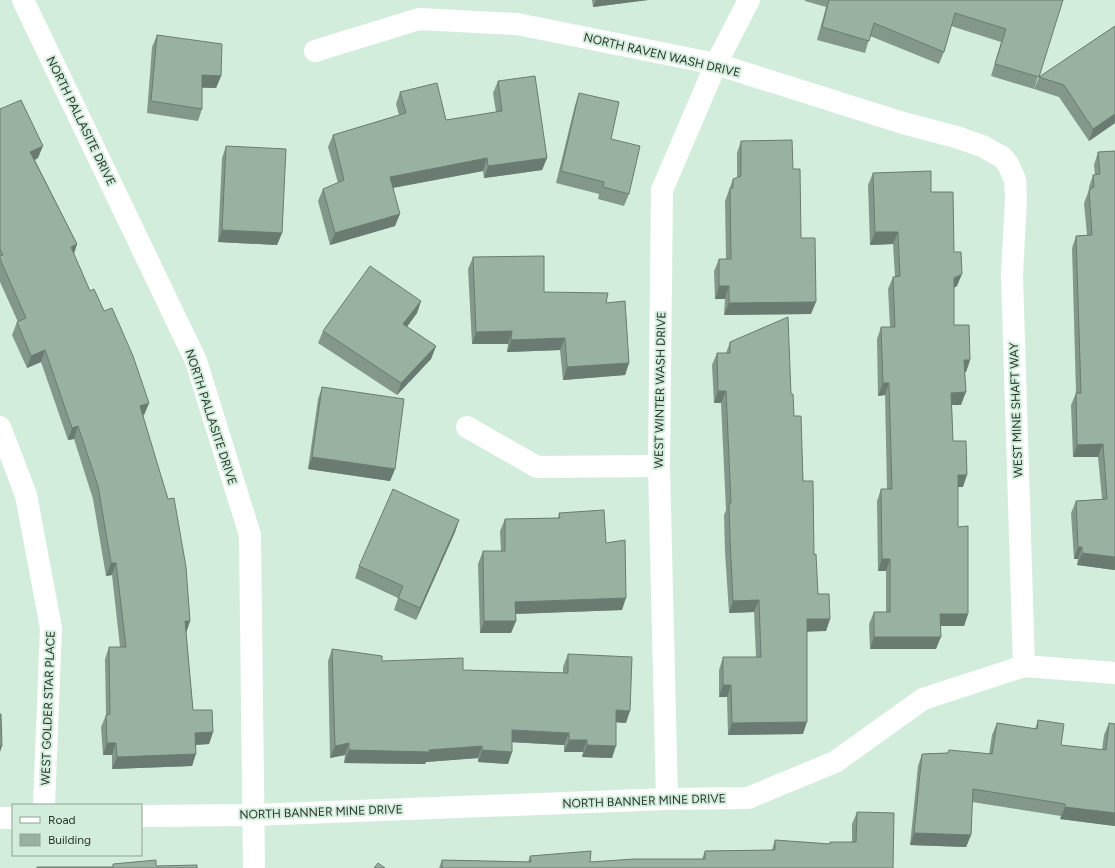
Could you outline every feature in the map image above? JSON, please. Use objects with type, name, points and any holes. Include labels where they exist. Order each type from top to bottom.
[{"type":"street","name":"NORTH PALLASITE DRIVE","points":[[23,0],[196,361],[250,535],[254,868]]},
{"type":"street","name":"WEST WINTER WASH DRIVE","points":[[667,799],[659,466],[662,190],[716,64],[749,0]]},
{"type":"street","name":"NORTH RAVEN WASH DRIVE","points":[[315,51],[419,19],[517,24],[716,64],[903,123],[956,137],[982,146],[1002,158]]},
{"type":"street","name":"WEST MINE SHAFT WAY","points":[[1002,158],[1008,164],[1015,180],[1016,199],[1012,275],[1024,666]]},
{"type":"street","name":"WEST GOLDER STAR PLACE","points":[[0,426],[26,495],[51,628],[44,804]]},
{"type":"street","points":[[466,427],[537,467],[659,466]]},
{"type":"street","name":"NORTH BANNER MINE DRIVE","points":[[142,816],[253,815],[667,799],[748,798],[835,762],[923,699],[1024,666],[1115,673]]},
{"type":"street","points":[[0,818],[12,818]]},
{"type":"building","points":[[829,0],[1063,0],[1039,77],[995,64],[1006,29],[955,13],[944,52],[874,23],[869,41],[822,27]]},
{"type":"building","points":[[1115,26],[1115,114],[1093,129],[1064,85],[1039,77]]},
{"type":"building","points":[[157,35],[222,44],[221,76],[202,75],[202,109],[151,101]]},
{"type":"building","points":[[535,76],[547,158],[488,166],[487,158],[390,177],[400,214],[335,233],[323,189],[344,180],[333,135],[406,113],[400,92],[437,83],[446,120],[502,111],[498,81]]},
{"type":"building","points":[[579,93],[619,102],[611,139],[640,146],[629,194],[603,187],[604,182],[561,171]]},
{"type":"building","points":[[21,100],[43,146],[30,152],[77,244],[71,247],[90,291],[94,289],[104,311],[112,308],[133,356],[149,403],[140,406],[168,499],[174,498],[186,567],[190,621],[185,621],[193,710],[212,710],[213,732],[195,733],[196,754],[117,757],[116,743],[107,743],[106,715],[110,714],[109,647],[126,647],[116,563],[111,563],[98,486],[78,426],[72,428],[45,350],[31,356],[17,322],[26,318],[0,259],[0,256],[3,255],[0,249],[0,109]]},
{"type":"building","points":[[792,140],[793,169],[800,169],[801,238],[815,238],[816,302],[729,303],[729,286],[719,286],[719,259],[731,259],[730,188],[733,188],[733,179],[741,176],[741,141]]},
{"type":"building","points":[[226,146],[286,149],[282,233],[222,230]]},
{"type":"building","points":[[1115,151],[1115,557],[1082,553],[1082,547],[1078,547],[1076,501],[1107,499],[1103,444],[1077,445],[1076,393],[1081,393],[1076,236],[1092,235],[1089,190],[1094,187],[1093,175],[1100,174],[1098,152]]},
{"type":"building","points":[[931,171],[931,192],[953,192],[954,252],[961,252],[962,274],[954,278],[954,325],[969,325],[970,360],[964,360],[966,392],[951,393],[953,441],[966,441],[967,475],[958,475],[958,527],[968,526],[968,614],[940,614],[941,637],[874,637],[874,612],[890,612],[890,559],[882,559],[881,489],[892,489],[889,383],[883,383],[881,327],[895,327],[893,277],[900,276],[898,232],[875,232],[873,173]]},
{"type":"building","points":[[544,256],[544,292],[608,293],[606,303],[625,301],[629,363],[567,367],[565,338],[511,340],[512,331],[476,332],[473,257]]},
{"type":"building","points":[[370,266],[421,301],[403,324],[436,346],[401,383],[323,331]]},
{"type":"building","points":[[788,317],[791,394],[793,394],[794,416],[801,416],[803,481],[813,481],[814,555],[816,554],[818,594],[829,594],[830,619],[807,619],[807,722],[732,723],[731,685],[723,685],[723,657],[761,657],[759,600],[733,601],[729,503],[731,503],[726,391],[718,391],[717,353],[730,353],[730,342]]},
{"type":"building","points":[[322,387],[404,399],[395,469],[312,457]]},
{"type":"building","points":[[393,489],[459,520],[420,608],[398,598],[403,586],[359,566]]},
{"type":"building","points":[[604,510],[606,543],[625,540],[626,598],[515,602],[516,621],[484,621],[483,551],[505,551],[505,519],[560,518],[559,513]]},
{"type":"building","points":[[332,649],[382,656],[382,661],[463,658],[463,670],[568,673],[568,654],[632,657],[630,711],[616,710],[616,746],[587,745],[587,740],[569,740],[569,733],[512,730],[512,752],[482,750],[482,746],[429,750],[430,752],[349,750],[349,743],[335,746]]},
{"type":"building","points":[[1,714],[2,746],[0,746]]},
{"type":"building","points":[[1038,720],[1064,724],[1061,745],[1106,750],[1109,723],[1115,724],[1115,813],[1065,807],[1065,804],[973,789],[971,835],[914,833],[922,754],[948,753],[949,750],[992,754],[997,723],[1037,729]]},
{"type":"building","points":[[857,812],[894,813],[893,868],[442,868],[442,860],[531,862],[530,856],[591,851],[590,862],[634,859],[705,859],[705,851],[775,850],[775,840],[830,844],[830,842],[856,842]]},
{"type":"building","points":[[156,860],[156,866],[197,865],[197,868],[37,868],[113,867],[113,864]]},
{"type":"building","points":[[378,863],[385,868],[374,868]]}]
